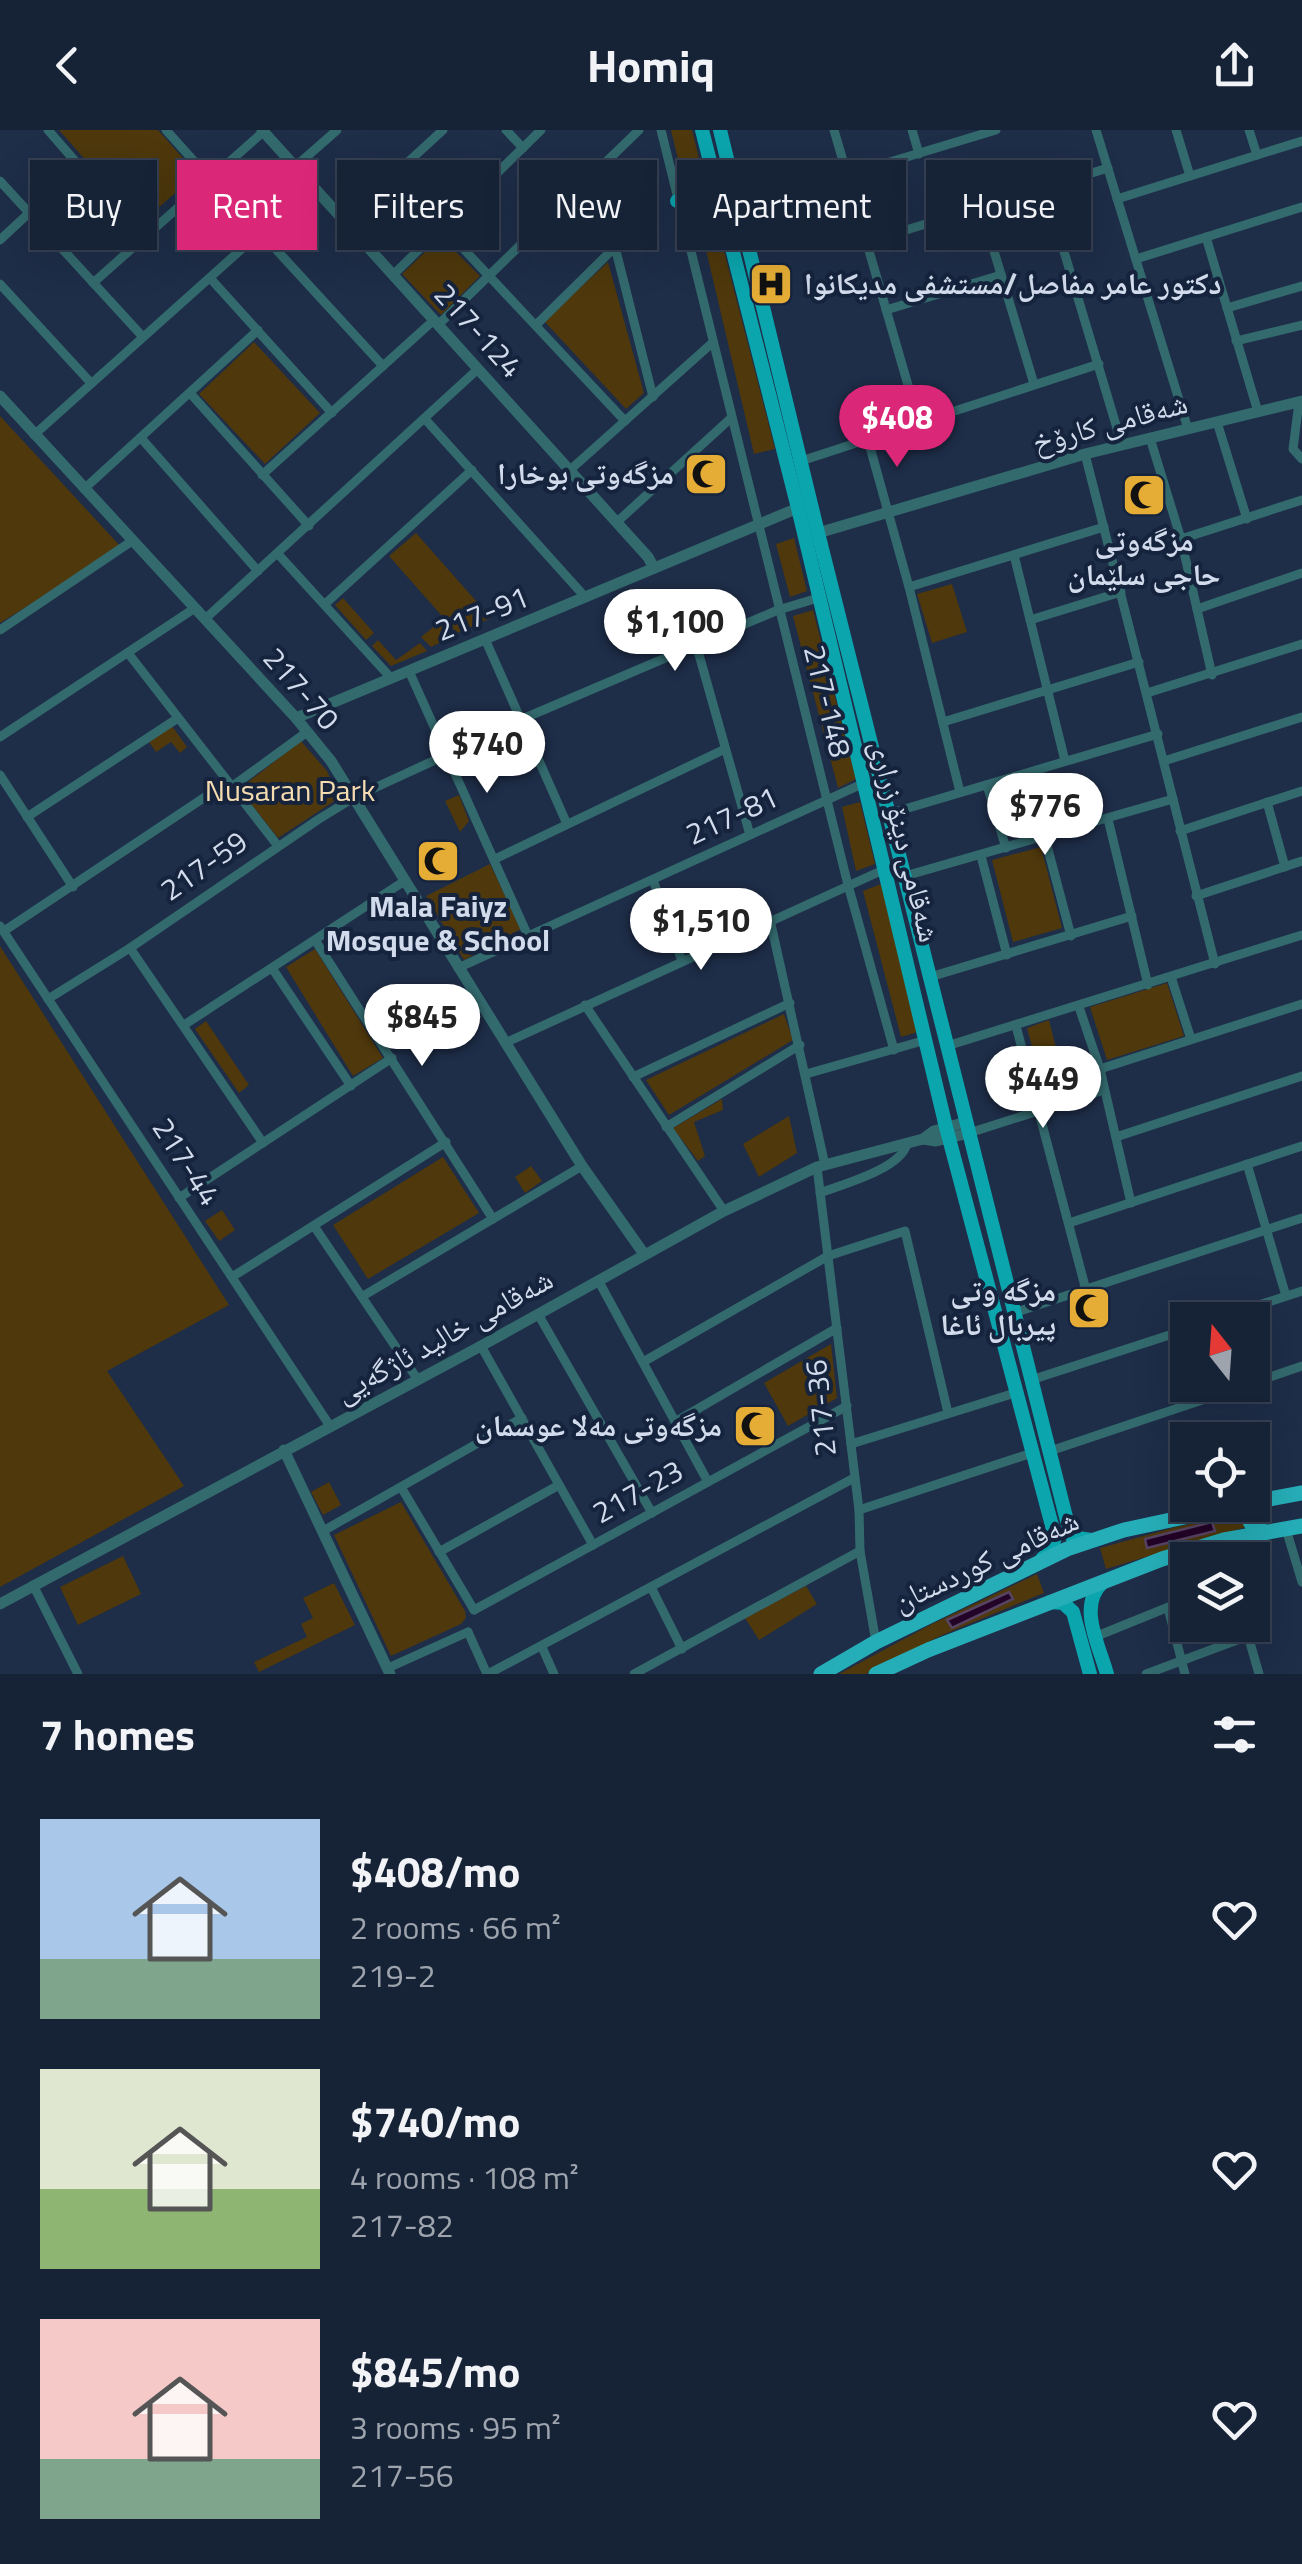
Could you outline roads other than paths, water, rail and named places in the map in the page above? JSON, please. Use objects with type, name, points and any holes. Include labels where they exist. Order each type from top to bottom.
[{"type":"highway","points":[[1270,1499],[1302,1493]]},
{"type":"highway","name":"شەقامی کوردستان","points":[[821,1674],[1042,1559],[1092,1540],[1170,1522]]},
{"type":"highway","points":[[1251,1522],[1254,1528],[1266,1532]]},
{"type":"highway","name":"شەقامی کوردستان","points":[[877,1674],[1106,1580],[1224,1540],[1294,1528]]},
{"type":"main road","name":"شەقامی دینۆ زراری","points":[[702,130],[709,160]]},
{"type":"main road","name":"شەقامی دینۆ زراری","points":[[720,130],[1067,1521]]},
{"type":"main road","name":"شەقامی دینۆ زراری","points":[[731,250],[798,508],[948,1133],[1052,1528]]},
{"type":"main road","points":[[1042,1559],[1054,1543],[1052,1528],[1061,1529],[1067,1521]]},
{"type":"main road","points":[[1067,1521],[1072,1537],[1092,1540]]},
{"type":"main road","points":[[1106,1580],[1090,1599],[1107,1674]]},
{"type":"main road","points":[[1050,1602],[1064,1603],[1074,1617],[1090,1674]]},
{"type":"main road","points":[[1074,1617],[1082,1614],[1092,1618]]},
{"type":"street","points":[[48,130],[74,160]]},
{"type":"street","points":[[166,130],[193,160]]},
{"type":"street","points":[[303,160],[337,130]]},
{"type":"street","points":[[410,160],[443,130]]},
{"type":"street","points":[[506,130],[523,148]]},
{"type":"street","points":[[499,172],[541,130]]},
{"type":"street","points":[[608,160],[639,130]]},
{"type":"street","name":"217-148","points":[[660,130],[677,201]]},
{"type":"street","points":[[834,130],[843,160]]},
{"type":"street","points":[[912,130],[919,154]]},
{"type":"street","points":[[898,160],[996,130]]},
{"type":"street","points":[[1096,130],[1188,429]]},
{"type":"street","points":[[1176,130],[1190,176]]},
{"type":"street","points":[[1249,130],[1257,155]]},
{"type":"street","points":[[231,160],[262,131]]},
{"type":"street","name":"217-124","points":[[262,131],[289,160]]},
{"type":"street","points":[[1117,199],[1302,140]]},
{"type":"street","points":[[1091,173],[1108,168]]},
{"type":"street","points":[[0,181],[143,337]]},
{"type":"street","name":"217-124","points":[[317,191],[337,213]]},
{"type":"street","points":[[1136,259],[1302,207]]},
{"type":"street","points":[[157,226],[177,209]]},
{"type":"street","points":[[0,240],[29,213]]},
{"type":"street","points":[[1206,237],[1258,412]]},
{"type":"street","points":[[262,475],[519,248]]},
{"type":"street","points":[[93,282],[130,250]]},
{"type":"street","points":[[34,434],[242,250]]},
{"type":"street","points":[[277,250],[384,366]]},
{"type":"street","name":"217-124","points":[[370,250],[617,522],[654,568]]},
{"type":"street","points":[[393,275],[419,250]]},
{"type":"street","points":[[466,250],[625,422]]},
{"type":"street","points":[[537,324],[613,250]]},
{"type":"street","points":[[617,250],[653,397]]},
{"type":"street","name":"217-148","points":[[689,250],[826,800],[894,1050]]},
{"type":"street","points":[[868,250],[918,423]]},
{"type":"street","points":[[993,250],[1034,384]]},
{"type":"street","points":[[1064,250],[1122,445]]},
{"type":"street","points":[[886,310],[1001,275]]},
{"type":"street","points":[[210,278],[332,413]]},
{"type":"street","points":[[0,284],[91,384]]},
{"type":"street","points":[[1227,308],[1302,286]]},
{"type":"street","points":[[1236,340],[1302,325]]},
{"type":"street","points":[[84,489],[258,330]]},
{"type":"street","points":[[570,470],[711,344]]},
{"type":"street","points":[[800,461],[1099,364]]},
{"type":"street","points":[[205,619],[478,369]]},
{"type":"street","points":[[190,393],[309,526]]},
{"type":"street","name":"217-70","points":[[0,396],[307,732],[355,797],[582,1166],[644,1254]]},
{"type":"street","points":[[1300,401],[1293,449],[1302,459]]},
{"type":"street","name":"شەقامی کارۆخ","points":[[818,533],[1084,454],[1300,401]]},
{"type":"street","points":[[425,419],[586,598]]},
{"type":"street","points":[[617,522],[730,419]]},
{"type":"street","points":[[1217,422],[1246,519]]},
{"type":"street","points":[[140,438],[258,571]]},
{"type":"street","points":[[1150,438],[1181,539],[1212,674]]},
{"type":"street","points":[[868,440],[890,512],[960,792]]},
{"type":"street","points":[[1084,454],[1214,964]]},
{"type":"street","points":[[325,604],[472,470]]},
{"type":"street","points":[[1181,539],[1302,500]]},
{"type":"street","name":"217-91","points":[[296,718],[798,508]]},
{"type":"street","points":[[909,587],[1104,527]]},
{"type":"street","points":[[0,630],[132,542]]},
{"type":"street","points":[[278,554],[391,678]]},
{"type":"street","points":[[1014,555],[1065,762]]},
{"type":"street","points":[[1198,610],[1302,573]]},
{"type":"street","points":[[1030,620],[1120,592]]},
{"type":"street","points":[[520,720],[778,610],[818,598]]},
{"type":"street","points":[[0,737],[194,608]]},
{"type":"street","points":[[484,639],[567,824]]},
{"type":"street","points":[[696,644],[750,834]]},
{"type":"street","points":[[1147,693],[1302,644]]},
{"type":"street","points":[[128,653],[278,846]]},
{"type":"street","points":[[942,722],[1139,662]]},
{"type":"street","points":[[409,671],[528,936]]},
{"type":"street","points":[[1164,761],[1302,717]]},
{"type":"street","points":[[27,817],[178,718]]},
{"type":"street","points":[[2,928],[73,888],[307,732]]},
{"type":"street","points":[[888,814],[1158,734]]},
{"type":"street","points":[[495,858],[725,749]]},
{"type":"street","name":"217-59","points":[[48,999],[355,797],[446,754]]},
{"type":"street","points":[[0,775],[73,888]]},
{"type":"street","name":"217-81","points":[[458,968],[862,784]]},
{"type":"street","points":[[987,785],[1006,848]]},
{"type":"street","points":[[1180,830],[1302,791]]},
{"type":"street","points":[[905,876],[1173,799]]},
{"type":"street","points":[[1267,802],[1285,867]]},
{"type":"street","points":[[1108,819],[1148,985]]},
{"type":"street","points":[[1045,838],[1071,936]]},
{"type":"street","points":[[981,856],[1007,956]]},
{"type":"street","points":[[1196,896],[1302,861]]},
{"type":"street","points":[[505,1043],[883,870]]},
{"type":"street","points":[[652,880],[682,961]]},
{"type":"street","points":[[184,1024],[404,882]]},
{"type":"street","points":[[930,978],[1132,916]]},
{"type":"street","name":"217-36","points":[[770,920],[800,1045],[821,1166],[820,1194],[860,1510],[860,1551],[876,1642]]},
{"type":"street","name":"217-44","points":[[2,928],[330,1426]]},
{"type":"street","points":[[947,1046],[1302,935]]},
{"type":"street","points":[[315,940],[494,1219]]},
{"type":"street","points":[[130,948],[263,1143]]},
{"type":"street","points":[[272,968],[350,1086]]},
{"type":"street","points":[[1171,978],[1191,1040]]},
{"type":"street","points":[[634,1077],[790,1003]]},
{"type":"street","points":[[1100,1069],[1302,1004]]},
{"type":"street","points":[[586,1005],[724,1211]]},
{"type":"street","points":[[1080,1006],[1100,1069],[1131,1203]]},
{"type":"street","points":[[1016,1026],[1086,1290]]},
{"type":"street","points":[[806,1074],[926,1040]]},
{"type":"street","points":[[666,1126],[800,1045]]},
{"type":"street","points":[[180,1198],[392,1058]]},
{"type":"street","points":[[1116,1138],[1302,1076]]},
{"type":"street","points":[[967,1127],[1038,1112],[1104,1090]]},
{"type":"street","name":"شەقامی خالید ئاژگەیی","points":[[0,1604],[724,1211],[821,1166],[924,1139],[934,1131],[948,1133],[967,1127]]},
{"type":"street","points":[[232,1277],[446,1142]]},
{"type":"street","points":[[820,1194],[894,1162],[905,1153],[907,1144]]},
{"type":"street","points":[[1069,1223],[1302,1146]]},
{"type":"street","points":[[1248,1164],[1286,1296]]},
{"type":"street","points":[[363,1296],[582,1166]]},
{"type":"street","points":[[1014,1313],[1302,1218]]},
{"type":"street","points":[[314,1226],[418,1380]]},
{"type":"street","points":[[642,1362],[828,1256],[905,1230],[948,1413]]},
{"type":"street","points":[[598,1280],[708,1482]]},
{"type":"street","points":[[1270,1302],[1302,1290]]},
{"type":"street","points":[[538,1314],[652,1513]]},
{"type":"street","points":[[675,1422],[837,1328]]},
{"type":"street","points":[[1032,1380],[1170,1335]]},
{"type":"street","points":[[481,1346],[593,1545]]},
{"type":"street","points":[[1270,1377],[1302,1366]]},
{"type":"street","points":[[851,1444],[1015,1393]]},
{"type":"street","points":[[1050,1451],[1197,1402]]},
{"type":"street","name":"217-23","points":[[474,1610],[847,1406]]},
{"type":"street","points":[[323,1531],[522,1418]]},
{"type":"street","points":[[284,1450],[389,1671],[468,1632]]},
{"type":"street","points":[[860,1510],[1032,1452]]},
{"type":"street","points":[[401,1487],[474,1610],[468,1632],[488,1674],[854,1478]]},
{"type":"street","points":[[439,1552],[559,1484]]},
{"type":"street","points":[[1294,1528],[1302,1582]]},
{"type":"street","points":[[634,1674],[860,1551]]},
{"type":"street","points":[[33,1585],[78,1674]]},
{"type":"street","points":[[651,1587],[682,1649]]},
{"type":"street","points":[[1097,1636],[1168,1608],[1185,1674]]},
{"type":"street","points":[[1146,1674],[1220,1642]]},
{"type":"street","points":[[1250,1642],[1259,1674]]},
{"type":"street","points":[[542,1647],[554,1674]]},
{"type":"place","name":"دكتور عامر مفاصل/مستشفى مديكانوا","points":[[771,284]]},
{"type":"place","name":"مزگەوتی بوخارا","points":[[706,474]]},
{"type":"place","name":"مزگەوتی حاجی سلێمان","points":[[1144,495]]},
{"type":"place","name":"Mala Faiyz Mosque & School","points":[[438,861]]},
{"type":"place","name":"مزگه وتى پيربال ئاغا","points":[[1089,1308]]},
{"type":"place","name":"مزگەوتی مەلا عوسمان","points":[[755,1426]]},
{"type":"park label","name":"Nusaran Park","points":[[290,791]]}]
